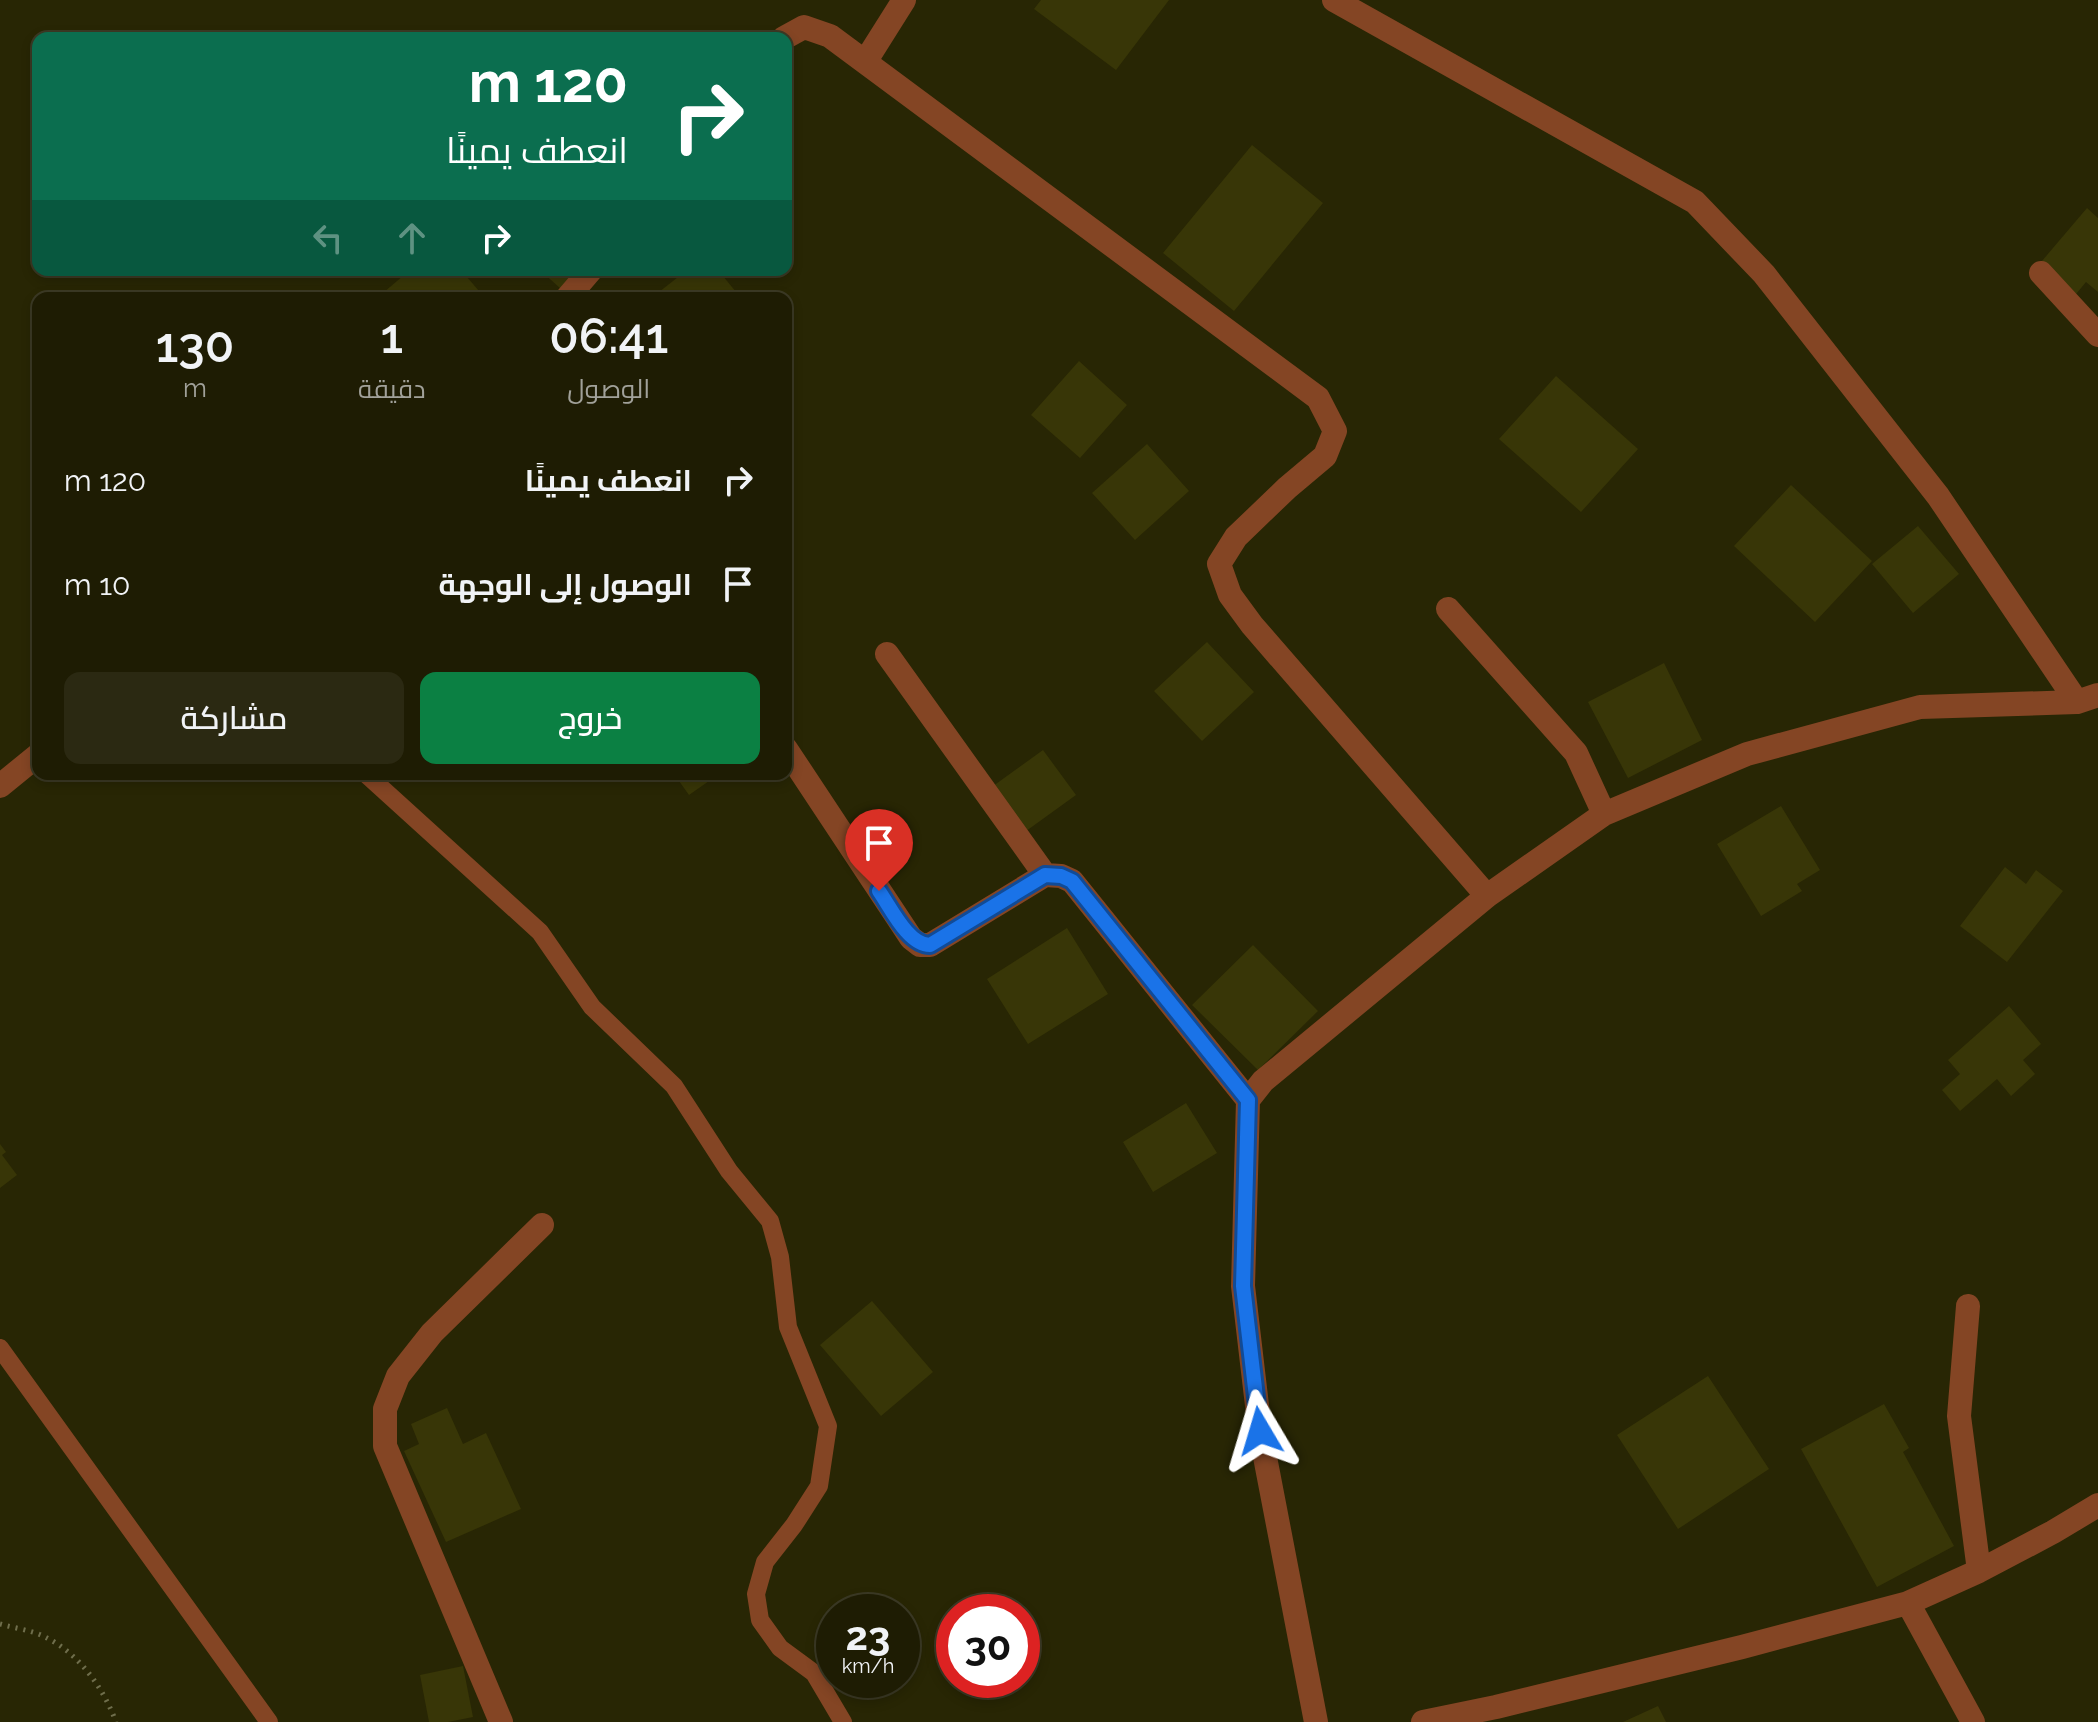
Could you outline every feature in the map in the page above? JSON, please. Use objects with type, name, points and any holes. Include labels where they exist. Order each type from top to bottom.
[{"type":"street","points":[[865,62],[904,0]]},
{"type":"street","points":[[1334,0],[1695,202],[1764,274],[1938,496],[2088,699]]},
{"type":"street","points":[[792,34],[804,27],[830,36],[1318,398],[1335,431],[1325,456],[1236,537],[1219,564],[1230,595],[1252,625],[1487,896]]},
{"type":"street","points":[[2041,273],[2098,335]]},
{"type":"street","points":[[572,292],[586,276]]},
{"type":"street","points":[[1448,609],[1576,753],[1604,814]]},
{"type":"street","points":[[887,654],[1045,875]]},
{"type":"street","points":[[1316,1722],[1260,1431],[1243,1286],[1248,1100],[1263,1081],[1487,896],[1604,814],[1747,754],[1920,707],[2088,699]]},
{"type":"street","points":[[792,758],[911,938],[920,945],[930,945],[1045,875],[1061,876],[1072,881],[1248,1100]]},
{"type":"street","points":[[0,786],[32,760]]},
{"type":"street","points":[[501,1722],[385,1446],[385,1409],[398,1376],[432,1333],[542,1225]]},
{"type":"street","points":[[1968,1306],[1959,1416],[1979,1571]]},
{"type":"street","points":[[1423,1722],[1497,1714],[1908,1603],[1979,1571],[2098,1505]]},
{"type":"street","points":[[1908,1603],[1973,1722]]},
{"type":"lane","points":[[373,780],[540,932],[592,1007],[674,1086],[729,1171],[770,1221],[780,1257],[788,1327],[828,1426],[819,1486],[765,1562],[756,1594],[760,1620],[780,1648],[814,1673],[843,1722]]},
{"type":"lane","points":[[0,1348],[269,1722]]},
{"type":"path","points":[[0,1624],[42,1635],[66,1649],[96,1680],[116,1722]]},
{"type":"building","points":[[1041,0],[1169,0],[1116,70],[1034,9]]},
{"type":"building","points":[[1252,145],[1323,203],[1234,311],[1163,253]]},
{"type":"building","points":[[2087,208],[2098,218],[2098,292],[2086,282],[2072,299],[2036,268]]},
{"type":"building","points":[[403,276],[466,276],[480,292],[384,292]]},
{"type":"building","points":[[547,276],[573,276],[561,289]]},
{"type":"building","points":[[679,276],[723,276],[736,292],[659,292]]},
{"type":"building","points":[[1079,361],[1127,405],[1080,458],[1031,415]]},
{"type":"building","points":[[1556,376],[1638,449],[1581,512],[1499,439]]},
{"type":"building","points":[[1147,444],[1189,491],[1135,540],[1092,493]]},
{"type":"building","points":[[1791,485],[1872,561],[1815,622],[1734,546]]},
{"type":"building","points":[[1918,526],[1959,574],[1913,613],[1872,564]]},
{"type":"building","points":[[1207,642],[1254,692],[1202,741],[1154,691]]},
{"type":"building","points":[[1664,663],[1702,740],[1628,778],[1588,702]]},
{"type":"building","points":[[1043,750],[1076,795],[1022,834],[989,789]]},
{"type":"building","points":[[678,780],[710,780],[689,795]]},
{"type":"building","points":[[1781,806],[1820,870],[1797,884],[1802,891],[1761,916],[1717,844]]},
{"type":"building","points":[[2005,867],[2026,884],[2036,870],[2063,891],[2007,962],[1960,926]]},
{"type":"building","points":[[1067,928],[1108,994],[1028,1044],[987,979]]},
{"type":"building","points":[[1253,945],[1318,1011],[1258,1070],[1192,1005]]},
{"type":"building","points":[[2009,1006],[2041,1044],[2023,1060],[2035,1074],[2011,1096],[1997,1079],[1960,1111],[1942,1090],[1960,1074],[1948,1060]]},
{"type":"building","points":[[1186,1103],[1217,1153],[1153,1192],[1123,1142]]},
{"type":"building","points":[[0,1144],[6,1152],[2,1155],[17,1175],[0,1188]]},
{"type":"building","points":[[872,1301],[933,1372],[881,1416],[820,1345]]},
{"type":"building","points":[[1708,1376],[1769,1469],[1678,1529],[1617,1435]]},
{"type":"building","points":[[1884,1404],[1909,1448],[1903,1452],[1954,1546],[1877,1587],[1801,1449]]},
{"type":"building","points":[[447,1408],[463,1444],[486,1433],[521,1509],[446,1542],[404,1451],[419,1444],[411,1424]]},
{"type":"building","points":[[463,1666],[473,1717],[429,1722],[420,1675]]},
{"type":"building","points":[[1658,1706],[1666,1722],[1623,1722]]},
{"type":"route","points":[[879,891],[911,938],[920,945],[930,945],[1045,875],[1061,876],[1072,881],[1248,1100],[1243,1286],[1260,1431]]}]
